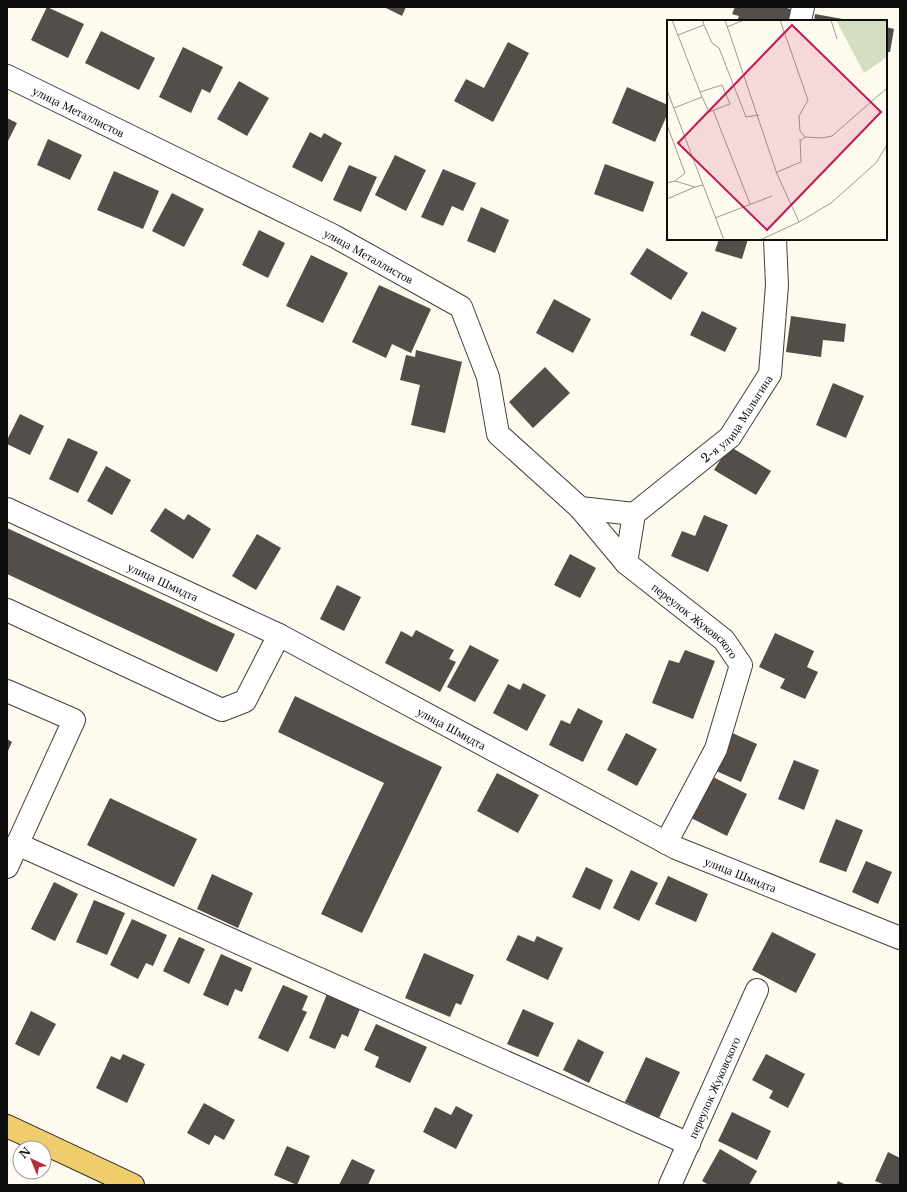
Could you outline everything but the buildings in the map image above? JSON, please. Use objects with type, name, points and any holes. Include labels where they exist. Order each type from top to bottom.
[{"type":"main road","points":[[7,1126],[133,1185]]},
{"type":"street","points":[[800,20],[803,7]]},
{"type":"street","name":"улица Металлистов","points":[[7,76],[334,236],[461,307],[488,377],[498,434],[580,508],[626,564]]},
{"type":"street","name":"2-я улица Малыгина","points":[[634,514],[730,437],[770,374],[777,284],[774,240]]},
{"type":"street","points":[[580,508],[634,514],[626,564]]},
{"type":"street","name":"улица Шмидта","points":[[7,509],[279,635],[676,848],[900,938]]},
{"type":"street","name":"переулок Жуковского","points":[[626,564],[724,640],[741,665],[716,749],[666,843]]},
{"type":"street","points":[[8,613],[222,710],[245,701],[279,635]]},
{"type":"street","points":[[7,691],[74,720],[7,867]]},
{"type":"street","points":[[17,844],[689,1144]]},
{"type":"street","name":"переулок Жуковского","points":[[670,1185],[757,990]]}]
